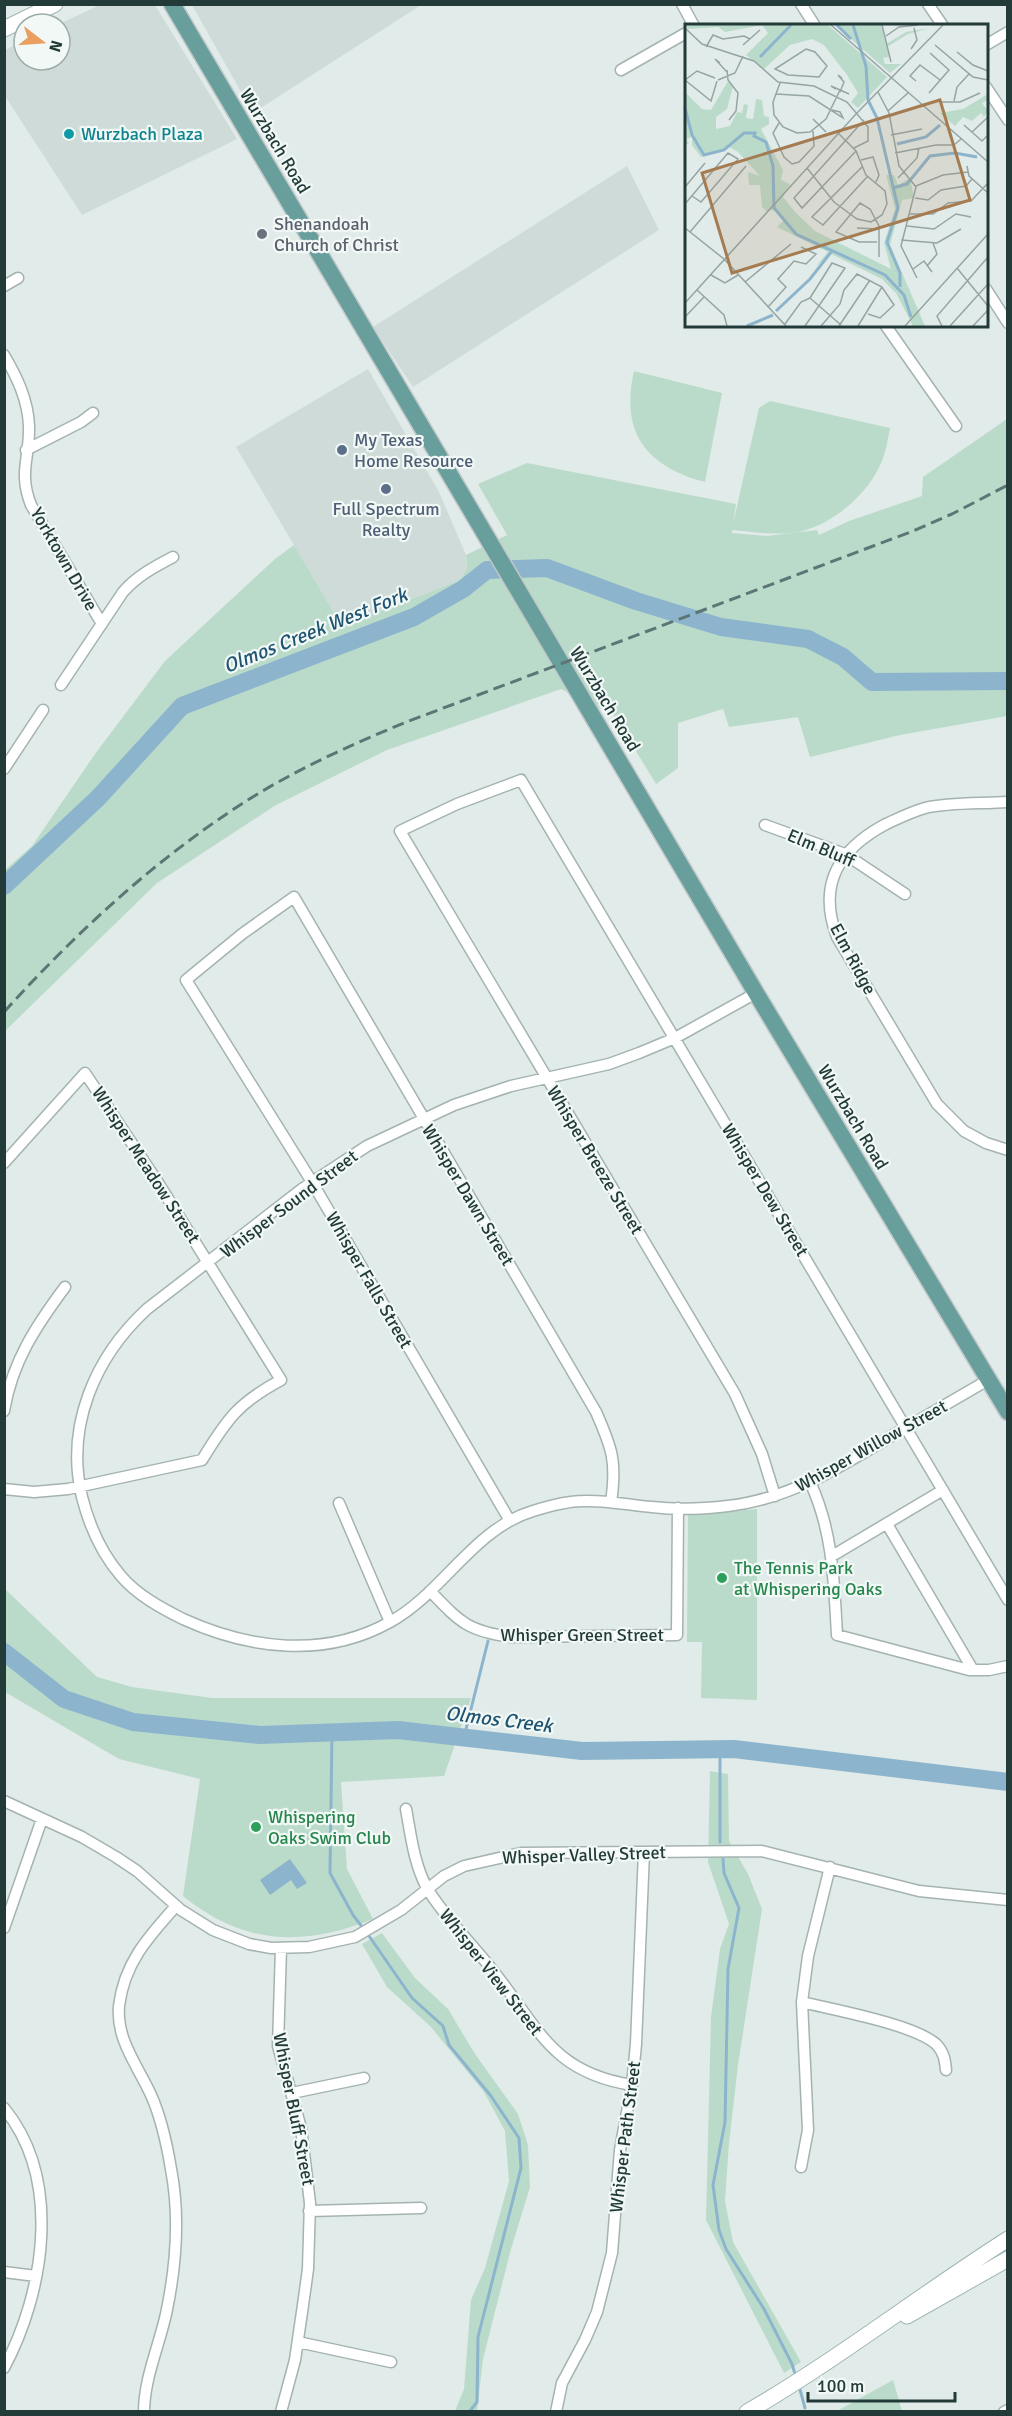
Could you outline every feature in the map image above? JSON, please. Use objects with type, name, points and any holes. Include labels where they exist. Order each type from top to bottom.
[{"type":"main road","points":[[4,29],[55,4]]},
{"type":"main road","name":"Wurzbach Road","points":[[172,4],[756,993],[1008,1412]]},
{"type":"main road","points":[[747,2412],[821,2366],[955,2272],[1008,2239]]},
{"type":"main road","points":[[854,2344],[953,2292],[1008,2259]]},
{"type":"street","points":[[682,4],[693,24]]},
{"type":"street","points":[[801,4],[814,24]]},
{"type":"street","points":[[928,4],[942,24]]},
{"type":"street","points":[[988,44],[1008,32]]},
{"type":"street","points":[[621,70],[685,34]]},
{"type":"street","points":[[988,89],[1008,120]]},
{"type":"street","points":[[4,286],[18,278]]},
{"type":"street","points":[[988,291],[1008,323]]},
{"type":"street","points":[[887,327],[956,426]]},
{"type":"street","name":"Yorktown Drive","points":[[4,355],[26,400],[29,427],[24,477],[32,506],[102,624]]},
{"type":"street","points":[[26,450],[81,422],[93,413]]},
{"type":"street","points":[[61,685],[123,592],[133,581],[173,557]]},
{"type":"street","points":[[4,769],[43,710]]},
{"type":"street","name":"Whisper Breeze Street","points":[[521,780],[457,804],[400,831],[735,1394],[762,1454],[775,1496]]},
{"type":"street","name":"Whisper Dew Street","points":[[521,780],[1008,1600]]},
{"type":"street","name":"Elm Ridge","points":[[1008,802],[937,806],[912,812],[872,832],[845,854],[834,874],[829,906],[837,937],[937,1104],[964,1131],[986,1143],[1008,1150]]},
{"type":"street","name":"Elm Bluff","points":[[765,825],[845,854],[905,894]]},
{"type":"street","name":"Whisper Falls Street","points":[[294,897],[242,934],[186,980],[312,1182],[510,1521]]},
{"type":"street","name":"Whisper Dawn Street","points":[[294,897],[596,1412],[613,1453],[614,1481],[611,1502]]},
{"type":"street","name":"Whisper Sound Street","points":[[81,1486],[78,1448],[82,1418],[90,1390],[107,1355],[131,1324],[147,1309],[312,1182],[367,1146],[454,1105],[546,1078],[609,1064],[675,1038],[756,993]]},
{"type":"street","name":"Whisper Meadow Street","points":[[4,1163],[85,1074],[209,1263],[281,1380],[254,1395],[235,1412],[221,1429],[202,1460],[81,1486]]},
{"type":"street","points":[[4,1411],[13,1377],[35,1326],[65,1287]]},
{"type":"street","name":"Whisper Willow Street","points":[[81,1486],[94,1530],[106,1555],[121,1576],[154,1603],[201,1627],[246,1641],[306,1646],[344,1640],[390,1622],[419,1602],[480,1542],[510,1521],[527,1513],[579,1501],[678,1508],[730,1506],[775,1496],[810,1482],[988,1380]]},
{"type":"street","points":[[810,1482],[825,1520],[832,1556],[837,1635],[973,1670],[1008,1666]]},
{"type":"street","points":[[4,1489],[34,1492],[81,1486]]},
{"type":"street","points":[[832,1556],[943,1490]]},
{"type":"street","points":[[339,1503],[390,1622]]},
{"type":"street","name":"Whisper Green Street","points":[[430,1591],[467,1626],[492,1635],[511,1637],[677,1635],[678,1508]]},
{"type":"street","points":[[887,1524],[973,1670]]},
{"type":"street","name":"Whisper Valley Street","points":[[4,1801],[82,1837],[116,1857],[137,1871],[197,1921],[231,1938],[260,1946],[309,1947],[355,1937],[379,1925],[444,1876],[464,1866],[520,1853],[762,1851],[919,1891],[1008,1900]]},
{"type":"street","name":"Whisper View Street","points":[[406,1809],[417,1866],[427,1889],[498,1976],[538,2034],[550,2048],[570,2064],[592,2075],[632,2085]]},
{"type":"street","points":[[4,1928],[42,1818]]},
{"type":"street","name":"Whisper Path Street","points":[[556,2412],[562,2383],[585,2340],[606,2282],[612,2253],[620,2150],[632,2085],[644,1851]]},
{"type":"street","points":[[801,2167],[808,2130],[802,2002],[808,1956],[830,1867]]},
{"type":"street","points":[[144,2412],[145,2395],[166,2314],[172,2277],[176,2234],[175,2199],[161,2126],[151,2095],[122,2036],[119,2008],[137,1952],[176,1905]]},
{"type":"street","name":"Whisper Bluff Street","points":[[281,1948],[278,2046],[292,2093],[305,2153],[309,2211],[308,2269],[297,2342],[281,2412]]},
{"type":"street","points":[[802,2002],[911,2030],[938,2046],[944,2057],[946,2070]]},
{"type":"street","points":[[292,2093],[364,2078]]},
{"type":"street","points":[[4,2108],[26,2143],[37,2179],[41,2230],[36,2276],[27,2320],[4,2368]]},
{"type":"street","points":[[309,2211],[422,2208]]},
{"type":"street","points":[[4,2272],[36,2276]]},
{"type":"street","points":[[297,2342],[391,2362]]},
{"type":"shaded area","name":"Wurzbach Plaza","points":[[100,5],[155,5],[237,139],[82,215],[5,96],[5,50],[12,47],[12,72],[72,72],[72,18]]},
{"type":"shaded area","points":[[192,5],[421,5],[253,113]]},
{"type":"shaded area","points":[[627,166],[659,230],[413,387],[373,327]]},
{"type":"shaded area","points":[[368,369],[439,492],[466,555],[467,568],[460,580],[342,626],[236,447]]},
{"type":"green space","points":[[634,371],[722,393],[705,482],[667,467],[642,444],[631,412]]},
{"type":"green space","points":[[770,401],[890,428],[885,452],[879,467],[864,491],[831,519],[797,532],[769,533],[732,530],[732,533],[767,536],[817,530],[819,535],[849,521],[922,496],[923,477],[1007,419],[1007,716],[900,735],[810,757],[798,717],[729,727],[723,709],[678,723],[678,768],[656,784],[614,715],[561,689],[387,750],[276,805],[157,883],[5,1031],[5,870],[32,846],[95,754],[165,661],[275,559],[294,545],[342,626],[460,580],[467,568],[466,555],[507,535],[478,484],[527,463],[736,504],[733,524],[759,408]]},
{"type":"green space","name":"The Tennis Park at Whispering Oaks","points":[[757,1509],[757,1700],[701,1698],[702,1642],[687,1642],[688,1515]]},
{"type":"green space","points":[[4,1588],[97,1677],[132,1687],[212,1698],[471,1698],[444,1776],[341,1782],[347,1869],[373,1919],[322,1934],[298,1937],[274,1936],[251,1932],[228,1924],[183,1896],[200,1779],[119,1759],[5,1692]]},
{"type":"green space","points":[[710,1771],[728,1774],[729,1841],[748,1874],[762,1909],[738,2065],[725,2201],[733,2242],[801,2362],[784,2373],[706,2220],[711,2017],[720,1949],[729,1924],[708,1862]]},
{"type":"green space","points":[[382,1933],[415,1978],[448,2009],[475,2054],[518,2114],[528,2145],[530,2187],[511,2249],[483,2359],[477,2411],[455,2411],[464,2389],[471,2300],[485,2268],[509,2181],[505,2131],[484,2092],[431,2027],[387,1987],[362,1944]]},
{"type":"green space","points":[[893,2380],[902,2411],[837,2411]]},
{"type":"water","points":[[290,1859],[307,1883],[297,1889],[291,1880],[270,1895],[260,1880]]},
{"type":"waterway","name":"Olmos Creek West Fork","points":[[4,886],[98,798],[182,706],[414,617],[463,589],[487,570],[547,568],[636,601],[721,627],[808,639],[843,657],[872,682],[1008,681]]},
{"type":"waterway","points":[[464,1737],[488,1641]]},
{"type":"waterway","name":"Olmos Creek","points":[[4,1652],[64,1699],[133,1722],[260,1735],[398,1730],[582,1751],[734,1749],[1008,1782]]},
{"type":"waterway","points":[[332,1732],[330,1873],[353,1915],[363,1928]]},
{"type":"waterway","points":[[720,1749],[720,1842]]},
{"type":"waterway","points":[[723,1859],[724,1873],[739,1908],[728,1969],[725,2122],[713,2185],[719,2230],[726,2249],[764,2309],[792,2364],[796,2377]]},
{"type":"waterway","points":[[367,1933],[412,1998],[443,2026],[449,2045],[491,2096],[519,2138],[521,2168],[478,2337],[477,2402],[469,2412]]},
{"type":"waterway","points":[[799,2386],[805,2408]]},
{"type":"railway","points":[[4,1012],[86,928],[174,852],[257,794],[299,771],[409,721],[913,531],[1008,485]]},
{"type":"place","name":"Wurzbach Plaza","points":[[69,134]]},
{"type":"place","name":"Shenandoah Church of Christ","points":[[262,234]]},
{"type":"place","name":"My Texas Home Resource","points":[[342,450]]},
{"type":"place","name":"Full Spectrum Realty","points":[[386,489]]},
{"type":"place","name":"The Tennis Park at Whispering Oaks","points":[[722,1578]]},
{"type":"place","name":"Whispering Oaks Swim Club","points":[[256,1827]]}]
